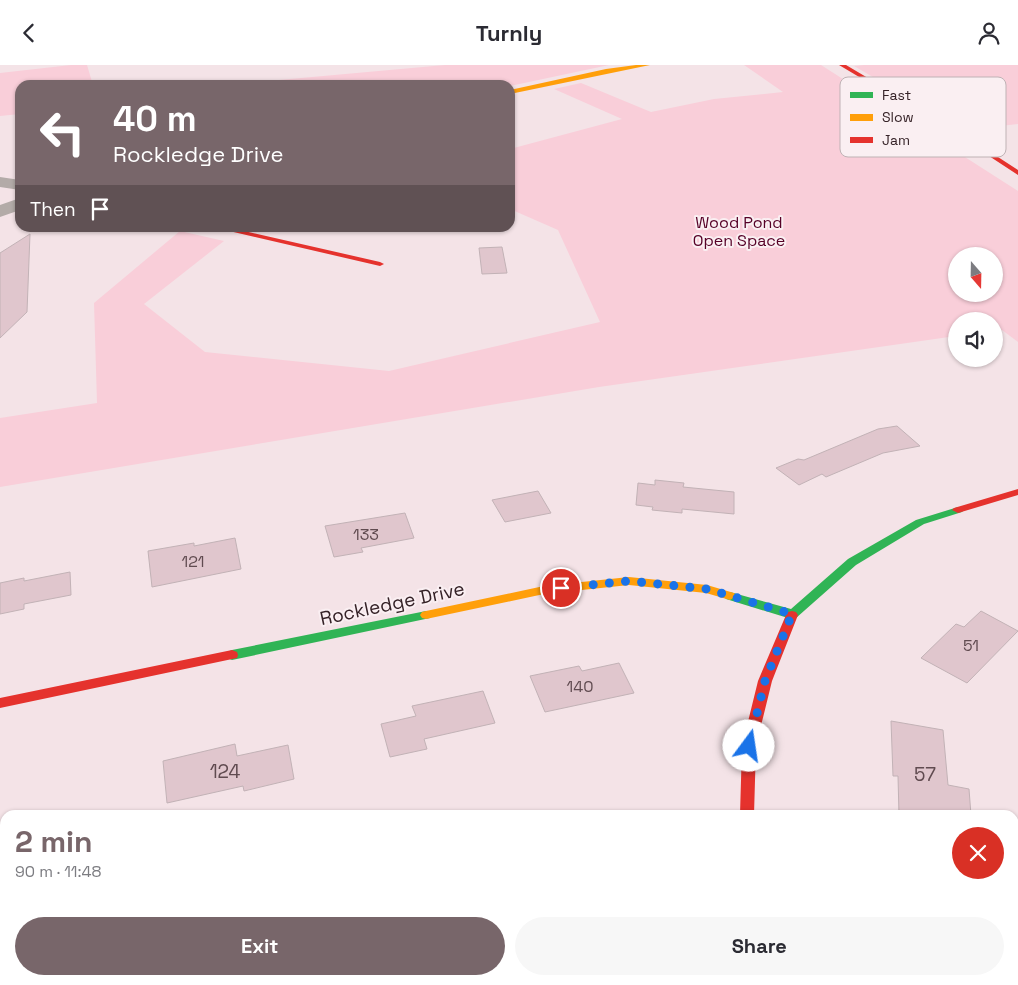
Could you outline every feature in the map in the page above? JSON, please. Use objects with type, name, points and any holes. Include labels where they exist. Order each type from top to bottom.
[{"type":"street","points":[[515,91],[596,73],[647,65]]},
{"type":"street","points":[[842,65],[862,77]]},
{"type":"street","points":[[994,157],[1018,173]]},
{"type":"street","points":[[0,182],[15,184]]},
{"type":"street","points":[[0,212],[15,205]]},
{"type":"street","points":[[237,232],[380,264]]},
{"type":"street","points":[[747,810],[749,746],[765,681],[792,614],[852,562],[920,522],[1018,492]]},
{"type":"street","name":"Rockledge Drive","points":[[0,703],[544,590],[629,581],[707,589],[792,614]]},
{"type":"green space","points":[[87,65],[92,80],[15,80],[15,114],[0,116],[0,73]]},
{"type":"green space","points":[[445,65],[609,65],[515,85],[515,80],[278,80]]},
{"type":"green space","name":"Wood Pond Open Space","points":[[744,65],[821,65],[840,77],[840,157],[965,157],[1018,191],[1018,342],[1003,331],[1003,312],[948,312],[948,337],[599,387],[0,487],[0,418],[97,403],[94,303],[179,232],[224,241],[144,304],[205,352],[389,371],[600,322],[558,230],[515,211],[515,148],[622,119],[554,89],[581,83],[651,112],[714,99],[783,92]]},
{"type":"green space","points":[[1018,65],[1018,124],[1006,125],[1006,77],[873,77],[854,66]]},
{"type":"building","points":[[30,234],[27,312],[0,338],[0,253]]},
{"type":"building","points":[[502,247],[507,273],[482,274],[479,248]]},
{"type":"building","points":[[897,426],[920,446],[883,453],[826,477],[822,474],[799,485],[776,468],[798,459],[804,460],[878,429]]},
{"type":"building","points":[[655,480],[684,483],[683,487],[734,492],[734,514],[682,509],[682,513],[652,510],[653,507],[636,505],[638,483],[655,485]]},
{"type":"building","points":[[538,491],[551,513],[505,522],[492,500]]},
{"type":"building","points":[[405,513],[414,538],[361,548],[363,552],[334,557],[325,526]]},
{"type":"building","points":[[235,538],[241,569],[152,587],[148,551],[194,543],[194,546]]},
{"type":"building","points":[[70,572],[71,595],[24,604],[24,609],[0,614],[0,583],[24,578],[24,581]]},
{"type":"building","points":[[981,611],[1018,631],[967,683],[921,658],[956,624],[964,627]]},
{"type":"building","points":[[619,663],[634,693],[545,712],[530,676],[579,666],[582,671]]},
{"type":"building","points":[[483,691],[495,723],[424,739],[427,749],[390,757],[381,724],[416,716],[412,706]]},
{"type":"building","points":[[891,721],[943,730],[948,785],[969,789],[971,810],[899,810],[898,776],[893,776]]},
{"type":"building","points":[[235,744],[237,756],[288,745],[294,779],[244,791],[243,786],[167,803],[163,761]]},
{"type":"traffic: fast","points":[[792,615],[852,562],[920,522],[958,510]]},
{"type":"traffic: fast","points":[[730,596],[792,614]]},
{"type":"traffic: fast","points":[[232,655],[426,615]]},
{"type":"traffic: slow","points":[[515,91],[606,71],[647,65]]},
{"type":"traffic: slow","points":[[426,615],[544,590],[629,581],[707,589],[730,596]]},
{"type":"traffic: jam","points":[[842,65],[862,77]]},
{"type":"traffic: jam","points":[[994,157],[1018,173]]},
{"type":"traffic: jam","points":[[237,232],[380,264]]},
{"type":"traffic: jam","points":[[958,510],[1018,492]]},
{"type":"traffic: jam","points":[[747,810],[749,746],[765,681],[792,615]]},
{"type":"traffic: jam","points":[[0,703],[232,655]]},
{"type":"route","points":[[561,588],[629,581],[707,589],[792,614],[765,681],[749,746]]}]
